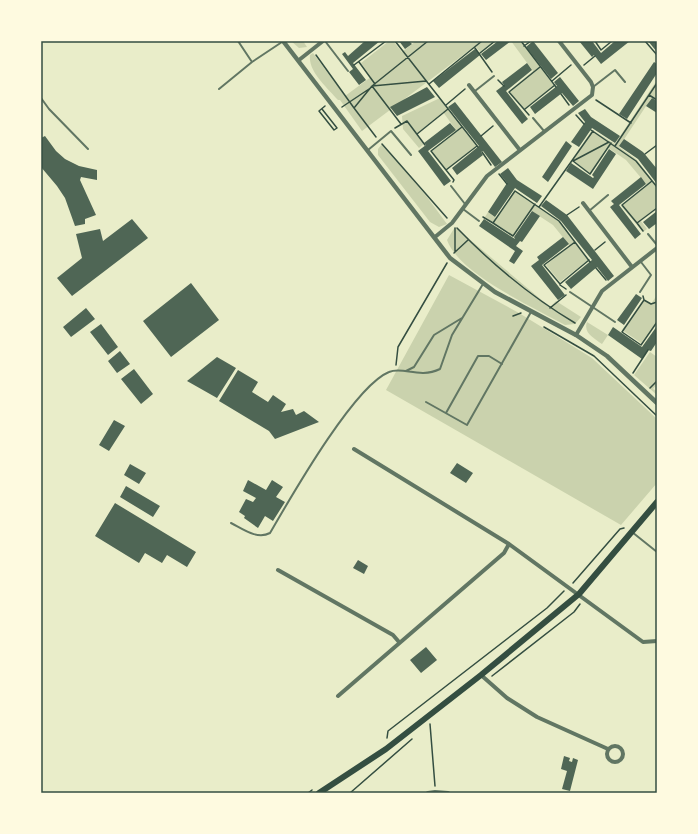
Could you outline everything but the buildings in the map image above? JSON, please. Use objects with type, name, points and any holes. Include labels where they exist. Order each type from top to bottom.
[{"type":"main road","points":[[317,791],[386,749],[481,675],[579,594],[629,530],[657,502]]},
{"type":"street","points":[[283,41],[450,258],[483,284],[576,335],[607,356],[657,403]]},
{"type":"street","points":[[299,60],[324,41]]},
{"type":"street","points":[[435,237],[454,225],[463,209],[487,176],[519,149],[592,95],[593,87],[559,41]]},
{"type":"street","points":[[469,86],[519,149]]},
{"type":"street","points":[[583,203],[632,267]]},
{"type":"street","points":[[576,335],[602,291],[657,247]]},
{"type":"street","points":[[354,449],[509,544],[643,642],[657,641]]},
{"type":"street","points":[[338,696],[504,553],[509,544]]},
{"type":"street","points":[[278,570],[393,635],[399,642]]},
{"type":"street","points":[[481,675],[506,698],[537,717],[608,749]]},
{"type":"street","points":[[613,746],[620,747],[623,752],[622,758],[617,762],[610,761],[607,756],[608,749],[613,746]]},
{"type":"street","points":[[428,793],[448,793]]},
{"type":"lane","points":[[238,41],[252,62]]},
{"type":"lane","points":[[219,89],[252,62],[283,41]]},
{"type":"lane","points":[[324,41],[348,71]]},
{"type":"lane","points":[[593,87],[615,70],[625,82]]},
{"type":"lane","points":[[474,92],[494,76]]},
{"type":"lane","points":[[41,98],[49,109],[88,149]]},
{"type":"lane","points":[[533,118],[544,131]]},
{"type":"lane","points":[[367,150],[391,131],[411,154]]},
{"type":"lane","points":[[451,186],[466,205]]},
{"type":"lane","points":[[589,210],[608,195]]},
{"type":"lane","points":[[463,209],[479,221]]},
{"type":"lane","points":[[648,234],[657,247]]},
{"type":"lane","points":[[640,261],[651,276],[640,292]]},
{"type":"lane","points":[[232,522],[251,533],[265,536],[270,533],[328,439],[360,396],[379,378],[391,371],[422,374],[431,373],[440,369],[452,335],[483,284]]},
{"type":"lane","points":[[570,292],[614,322]]},
{"type":"lane","points":[[426,402],[467,425],[532,311]]},
{"type":"lane","points":[[405,372],[414,367],[434,335],[463,317]]},
{"type":"lane","points":[[446,413],[478,356],[489,356],[502,364]]},
{"type":"lane","points":[[629,530],[657,552]]},
{"type":"path","points":[[354,65],[386,41]]},
{"type":"path","points":[[395,41],[478,147],[446,170]]},
{"type":"path","points":[[341,108],[375,84],[407,56],[428,41]]},
{"type":"path","points":[[354,108],[372,86],[428,82],[475,48],[482,41]]},
{"type":"path","points":[[480,54],[495,41]]},
{"type":"path","points":[[521,41],[555,86],[524,109]]},
{"type":"path","points":[[524,46],[531,41]]},
{"type":"path","points":[[595,41],[601,51],[612,41]]},
{"type":"path","points":[[645,41],[657,55]]},
{"type":"path","points":[[475,48],[494,76],[504,86]]},
{"type":"path","points":[[312,50],[379,141],[468,240],[550,308],[580,326]]},
{"type":"path","points":[[580,68],[595,56]]},
{"type":"path","points":[[358,62],[375,84]]},
{"type":"path","points":[[551,81],[575,62]]},
{"type":"path","points":[[533,118],[508,91],[540,67]]},
{"type":"path","points":[[615,146],[657,83]]},
{"type":"path","points":[[372,86],[401,124]]},
{"type":"path","points":[[445,106],[469,86]]},
{"type":"path","points":[[592,95],[595,99],[631,123]]},
{"type":"path","points":[[649,95],[657,100]]},
{"type":"path","points":[[322,108],[337,128],[334,130],[319,110],[326,105]]},
{"type":"path","points":[[417,134],[448,109]]},
{"type":"path","points":[[391,131],[407,121],[425,145]]},
{"type":"path","points":[[481,136],[498,123]]},
{"type":"path","points":[[451,186],[454,180],[430,151],[462,127]]},
{"type":"path","points":[[540,207],[573,161],[592,130],[637,160],[657,187]]},
{"type":"path","points":[[573,161],[590,174],[610,143]]},
{"type":"path","points":[[573,161],[610,143]]},
{"type":"path","points":[[645,154],[657,145]]},
{"type":"path","points":[[482,152],[507,184]]},
{"type":"path","points":[[648,234],[644,232],[622,205],[652,181]]},
{"type":"path","points":[[494,223],[514,190],[560,220],[590,261],[560,284]]},
{"type":"path","points":[[567,215],[583,203]]},
{"type":"path","points":[[479,221],[483,217],[513,236],[535,204]]},
{"type":"path","points":[[636,223],[657,208]]},
{"type":"path","points":[[454,225],[456,252]]},
{"type":"path","points":[[594,250],[610,238]]},
{"type":"path","points":[[395,371],[398,347],[450,258],[468,240]]},
{"type":"path","points":[[550,308],[570,292],[560,284],[544,265],[575,242]]},
{"type":"path","points":[[596,268],[609,285]]},
{"type":"path","points":[[640,292],[644,296],[644,300],[651,304],[657,302]]},
{"type":"path","points":[[644,300],[622,332],[642,346],[657,322]]},
{"type":"path","points":[[513,316],[522,313],[528,317]]},
{"type":"path","points":[[542,325],[594,356],[657,416]]},
{"type":"path","points":[[633,373],[648,350]]},
{"type":"path","points":[[650,388],[657,381]]},
{"type":"path","points":[[645,383],[655,392]]},
{"type":"path","points":[[386,741],[388,731],[547,608],[569,587],[620,529],[629,530]]},
{"type":"path","points":[[430,715],[435,792]]},
{"type":"path","points":[[424,728],[430,723]]},
{"type":"path","points":[[350,793],[413,738]]},
{"type":"path","points":[[308,793],[317,791]]},
{"type":"green space","points":[[291,41],[303,41],[307,47],[299,48]]},
{"type":"green space","points":[[389,41],[393,41],[402,52],[416,41],[496,41],[481,53],[475,46],[362,131],[340,100],[338,100],[315,74],[310,61],[310,55],[313,53],[345,96],[371,77],[361,63]]},
{"type":"green space","points":[[511,41],[521,41],[554,86],[524,109],[509,91],[533,71]]},
{"type":"green space","points":[[657,80],[657,100],[652,97],[619,147],[636,159],[657,186],[657,207],[640,220],[647,229],[643,232],[621,206],[647,185],[626,160],[607,147],[590,174],[572,160],[592,130],[615,144]]},
{"type":"green space","points":[[440,98],[476,146],[446,170],[431,151],[456,130],[443,112],[416,134],[424,144],[419,148],[403,129],[402,116]]},
{"type":"green space","points":[[382,144],[427,197],[447,224],[439,227],[430,222],[378,155],[378,149]]},
{"type":"green space","points":[[515,190],[559,221],[588,260],[560,282],[546,265],[570,246],[553,225],[530,210],[513,236],[485,217],[488,212],[496,218]]},
{"type":"green space","points":[[455,227],[550,307],[556,301],[581,317],[575,324],[565,325],[517,299],[481,277],[454,253],[447,240]]},
{"type":"green space","points":[[449,275],[519,313],[592,358],[657,419],[657,483],[621,525],[386,390]]},
{"type":"green space","points":[[657,295],[657,321],[641,343],[622,330],[644,300],[651,304]]},
{"type":"green space","points":[[587,322],[608,335],[602,344],[588,332],[586,326]]},
{"type":"green space","points":[[650,352],[657,357],[657,384],[653,389],[657,391],[657,395],[634,375]]}]
